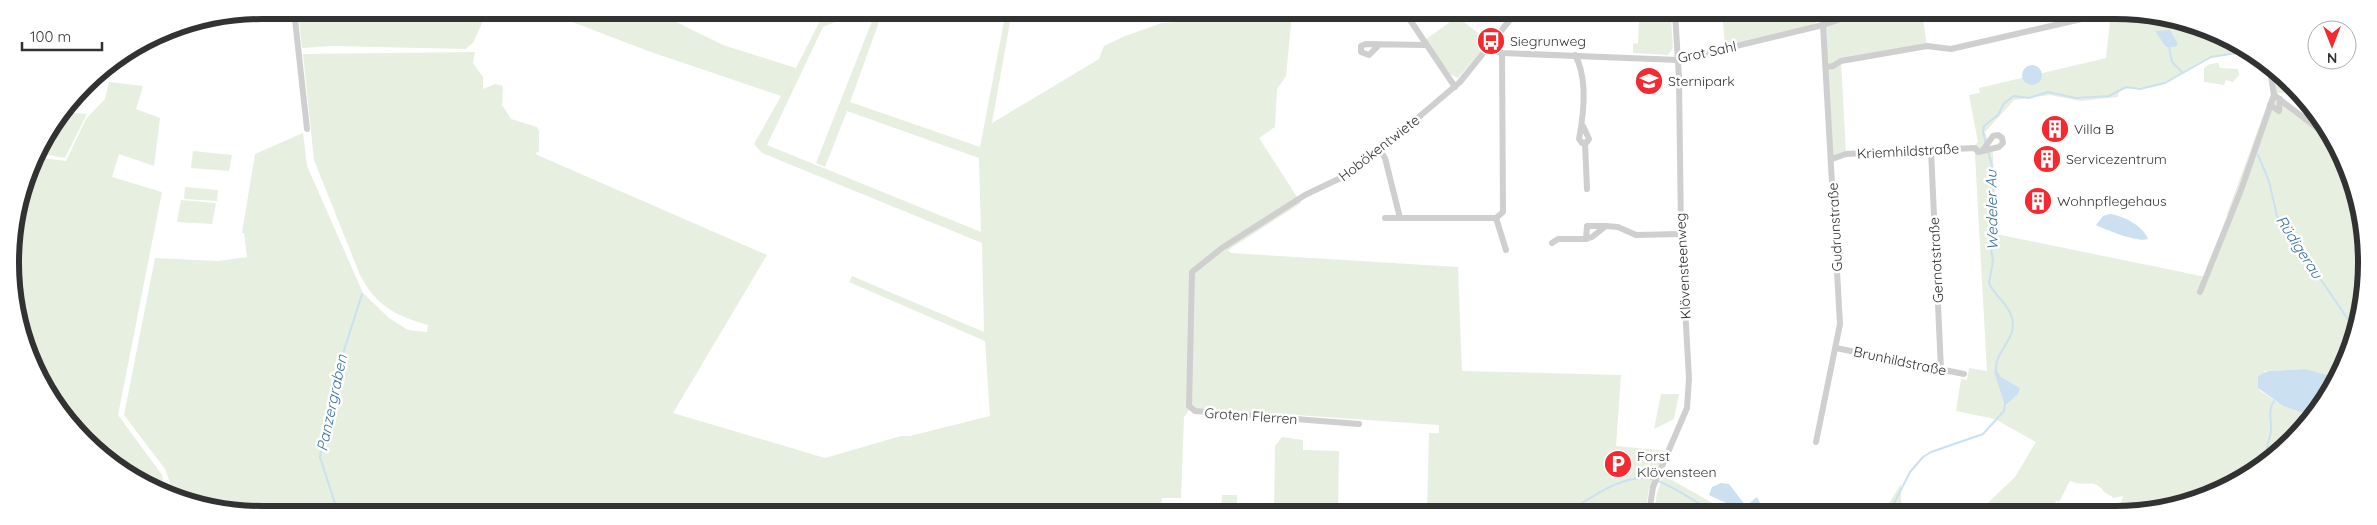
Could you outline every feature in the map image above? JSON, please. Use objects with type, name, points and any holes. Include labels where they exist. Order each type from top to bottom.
[{"type":"street","points":[[295,19],[307,129]]},
{"type":"street","points":[[1409,19],[1455,87]]},
{"type":"street","name":"Hobökentwiete","points":[[1192,272],[1222,248],[1305,196],[1351,173],[1455,87],[1511,19]]},
{"type":"street","name":"Klövensteenweg","points":[[1650,506],[1653,487],[1687,408],[1689,379],[1681,234],[1678,60],[1675,19]]},
{"type":"street","name":"Gudrunstraße","points":[[1816,442],[1836,348],[1840,310],[1823,25],[1825,19]]},
{"type":"street","name":"Grot Sahl","points":[[1487,50],[1502,53],[1575,54],[1678,60],[1841,19]]},
{"type":"street","points":[[1826,67],[1833,66],[1841,61],[1928,46],[1950,49],[2081,19]]},
{"type":"street","points":[[1379,45],[1426,45]]},
{"type":"street","points":[[1385,218],[1496,218],[1503,212],[1502,53]]},
{"type":"street","points":[[1575,54],[1582,66],[1584,126],[1580,140],[1585,143],[1587,189]]},
{"type":"street","points":[[1582,66],[1589,56]]},
{"type":"street","points":[[2270,105],[2279,111],[2272,76]]},
{"type":"street","points":[[2200,292],[2241,190],[2270,105],[2277,97]]},
{"type":"street","points":[[2277,97],[2318,129]]},
{"type":"street","name":"Kriemhildstraße","points":[[1832,159],[1846,154],[1975,148],[1978,152],[2001,146],[2003,140],[1996,135],[1989,140],[1983,150]]},
{"type":"street","points":[[1380,150],[1385,158],[1400,218]]},
{"type":"street","name":"Gernotstraße","points":[[1930,150],[1942,370]]},
{"type":"street","points":[[1496,218],[1506,250]]},
{"type":"street","points":[[1586,239],[1587,226],[1618,227],[1636,235],[1681,234]]},
{"type":"street","points":[[1552,243],[1558,239],[1592,238],[1606,226]]},
{"type":"street","name":"Groten Flerren","points":[[1192,272],[1189,406],[1195,411],[1359,424]]},
{"type":"street","name":"Brunhildstraße","points":[[1836,348],[1964,374]]},
{"type":"green space","points":[[299,19],[484,19],[473,43],[465,49],[333,46],[302,48]]},
{"type":"green space","points":[[564,19],[670,19],[723,45],[796,68],[820,21],[818,19],[842,19],[823,27],[767,145],[981,232],[979,158],[847,111],[825,167],[816,163],[873,19],[880,19],[850,102],[980,147],[1004,19],[1011,19],[992,123],[1099,59],[1104,46],[1125,36],[1162,23],[1199,21],[1199,19],[1292,19],[1286,76],[1277,89],[1275,127],[1259,138],[1301,203],[1228,250],[1231,253],[1458,267],[1462,371],[1621,375],[1616,446],[1669,451],[1649,489],[1646,506],[1427,506],[1429,433],[1439,433],[1439,425],[1193,408],[1192,406],[1184,417],[1181,498],[1162,498],[1161,506],[247,506],[215,502],[172,489],[165,469],[124,415],[155,258],[218,261],[247,257],[244,233],[242,233],[255,154],[303,133],[307,166],[363,293],[389,318],[408,330],[427,332],[428,325],[396,313],[380,302],[366,286],[360,275],[314,160],[303,54],[475,52],[473,63],[483,77],[483,89],[495,84],[503,86],[502,105],[511,119],[537,127],[539,131],[539,151],[535,154],[767,255],[673,413],[825,458],[901,436],[910,436],[990,416],[985,341],[849,282],[852,276],[984,332],[982,243],[762,153],[754,144],[781,96],[648,51]]},
{"type":"green space","points":[[1454,19],[1460,19],[1489,41],[1458,78],[1450,74],[1425,40]]},
{"type":"green space","points":[[1671,19],[1673,48],[1668,55],[1633,53],[1633,44],[1638,43],[1639,22]]},
{"type":"green space","points":[[1723,19],[1820,19],[1813,25],[1725,45]]},
{"type":"green space","points":[[1841,19],[1923,19],[1927,46],[1841,61],[1846,154],[1832,159],[1823,25]]},
{"type":"green space","points":[[2110,19],[2130,19],[2178,27],[2208,37],[2238,52],[2212,57],[2156,86],[2123,90],[2119,92],[2118,97],[2080,101],[2050,95],[2014,100],[1985,132],[1993,154],[1996,234],[2206,277],[2229,219],[2227,214],[2271,94],[2269,74],[2290,93],[2275,93],[2317,127],[2340,169],[2354,215],[2358,247],[2358,278],[2354,310],[2340,356],[2330,376],[2306,369],[2265,371],[2259,390],[2283,406],[2305,414],[2287,435],[2263,456],[2236,474],[2208,488],[2162,502],[2120,506],[2123,496],[2114,498],[2097,485],[2070,481],[2059,502],[2056,501],[2054,506],[1984,506],[2015,477],[2036,442],[1995,419],[1956,411],[1961,379],[1967,380],[1969,368],[1987,371],[1975,155],[1975,145],[1978,142],[1969,95],[1980,93],[1979,88],[2106,58]],"holes":[[[1996,370],[2001,377],[2020,388],[2015,397],[2004,403]]]},
{"type":"green space","points":[[2218,63],[2220,68],[2238,69],[2239,75],[2233,82],[2226,80],[2224,85],[2204,82],[2204,68],[2210,64]]},
{"type":"green space","points":[[109,82],[143,86],[136,109],[160,118],[154,166],[119,154],[112,177],[162,192],[118,415],[162,475],[164,485],[141,474],[114,456],[90,435],[69,411],[51,384],[37,356],[23,310],[19,278],[19,247],[23,215],[37,169],[43,158],[66,161],[86,119],[105,99]]},
{"type":"green space","points":[[70,112],[87,114],[65,158],[44,154]]},
{"type":"green space","points":[[193,151],[232,155],[229,171],[191,168]]},
{"type":"green space","points":[[185,187],[218,190],[217,201],[184,199]]},
{"type":"green space","points":[[181,200],[216,203],[212,224],[177,222]]},
{"type":"green space","points":[[1661,394],[1679,394],[1674,419],[1654,429]]},
{"type":"green space","points":[[1282,437],[1303,440],[1303,450],[1339,451],[1338,506],[1274,506],[1275,446]]},
{"type":"green space","points":[[1663,475],[1719,506],[1655,506]]},
{"type":"green space","points":[[1901,484],[1901,506],[1887,506]]},
{"type":"green space","points":[[1222,495],[1237,495],[1237,506],[1221,506]]},
{"type":"water","points":[[2170,30],[2178,44],[2175,47],[2166,47],[2155,31]]},
{"type":"water","points":[[2032,65],[2039,68],[2042,75],[2039,82],[2032,85],[2025,82],[2022,75],[2025,68]]},
{"type":"water","points":[[2110,214],[2132,222],[2146,234],[2148,239],[2130,238],[2096,225],[2103,216]]},
{"type":"water","points":[[1996,369],[2001,377],[2020,388],[2018,394],[2007,404],[2004,403],[1994,371]]},
{"type":"water","points":[[2306,369],[2330,376],[2305,414],[2283,406],[2258,388],[2258,376],[2268,371]]},
{"type":"water","points":[[1721,483],[1729,484],[1746,506],[1729,506],[1709,495],[1712,487]]},
{"type":"water","points":[[1757,497],[1762,506],[1746,506]]},
{"type":"waterway","points":[[2169,47],[2172,62],[2182,72]]},
{"type":"waterway","name":"Wedeler Au","points":[[1986,144],[1983,132],[1984,126],[1998,115],[2004,103],[2014,96],[2029,98],[2048,92],[2076,98],[2109,96],[2126,87],[2140,89],[2165,83],[2211,57],[2239,53]]},
{"type":"waterway","name":"Wedeler Au","points":[[1988,151],[1992,166],[1994,201],[1989,236],[1993,261],[1989,283],[2009,311],[2013,323],[2010,337],[1999,356],[1996,369]]},
{"type":"waterway","name":"Rüdigerau","points":[[2258,155],[2269,181],[2277,216],[2351,323]]},
{"type":"waterway","name":"Panzergraben","points":[[336,506],[320,457],[323,439],[334,403],[340,363],[362,294]]},
{"type":"waterway","name":"Rüdigerau","points":[[2267,453],[2271,432],[2270,412],[2274,401]]},
{"type":"waterway","name":"Wedeler Au","points":[[1893,506],[1910,472],[1923,457],[1931,452],[1983,434],[2004,411],[2005,403]]},
{"type":"waterway","name":"Wedeler Au","points":[[1577,506],[1608,488],[1631,479],[1643,478],[1663,483],[1704,506]]},
{"type":"place","name":"Siegrunweg","points":[[1491,41]]},
{"type":"place","name":"Sternipark","points":[[1649,81]]},
{"type":"place","name":"Villa B","points":[[2055,129]]},
{"type":"place","name":"Servicezentrum","points":[[2047,159]]},
{"type":"place","name":"Wohnpflegehaus","points":[[2038,201]]},
{"type":"place","name":"Forst Klövensteen","points":[[1618,464]]}]
